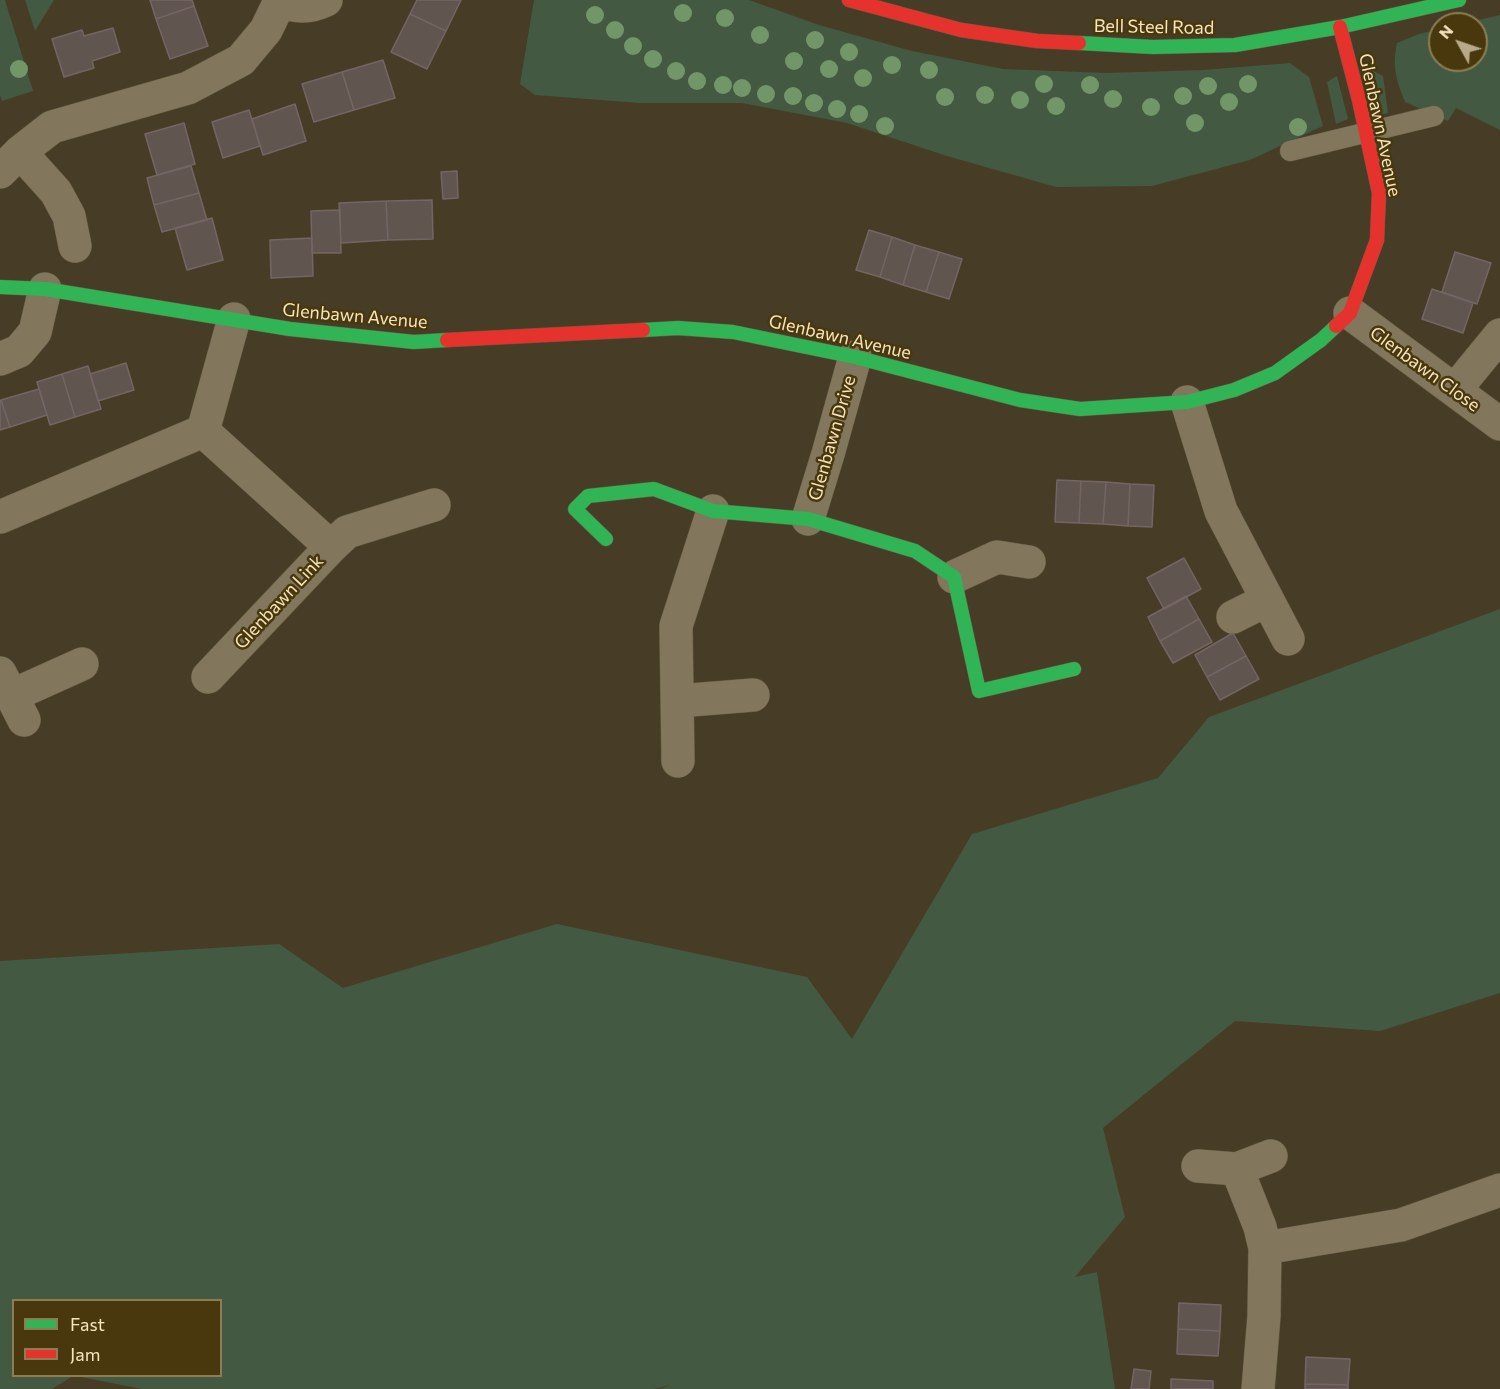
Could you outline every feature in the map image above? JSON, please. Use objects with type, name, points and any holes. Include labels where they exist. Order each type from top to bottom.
[{"type":"street","points":[[75,246],[69,216],[56,192],[10,162],[52,127],[188,88],[241,60],[266,30],[280,1],[295,6],[310,6],[326,0]]},
{"type":"street","name":"Bell Steel Road","points":[[849,0],[961,30],[1037,41],[1153,47],[1234,45],[1340,27],[1459,0]]},
{"type":"street","name":"Glenbawn Avenue","points":[[0,287],[45,289],[290,329],[414,342],[678,328],[733,332],[855,357],[1020,400],[1080,409],[1187,402],[1234,390],[1275,373],[1321,340],[1350,314],[1377,240],[1379,193],[1340,27]]},
{"type":"street","points":[[0,359],[19,351],[34,333],[45,289]]},
{"type":"street","name":"Glenbawn Close","points":[[1350,314],[1500,424]]},
{"type":"street","points":[[0,517],[203,431],[234,319]]},
{"type":"street","points":[[1455,390],[1500,335]]},
{"type":"street","name":"Glenbawn Drive","points":[[808,519],[855,357]]},
{"type":"street","points":[[1187,402],[1221,511],[1288,639]]},
{"type":"street","name":"Glenbawn Link","points":[[203,431],[331,547],[208,677]]},
{"type":"street","name":"Glenbawn Drive","points":[[606,539],[575,509],[588,496],[654,489],[713,511],[808,519],[915,551],[954,577]]},
{"type":"street","points":[[331,547],[347,532],[434,505]]},
{"type":"street","points":[[678,762],[676,626],[713,511]]},
{"type":"street","points":[[1029,562],[997,557],[954,577],[979,691],[1074,669]]},
{"type":"street","points":[[1233,616],[1267,600]]},
{"type":"street","points":[[12,696],[82,664]]},
{"type":"street","points":[[678,701],[753,695]]},
{"type":"street","points":[[1197,1166],[1237,1169],[1271,1156]]},
{"type":"street","points":[[1237,1169],[1260,1227],[1265,1248],[1264,1316],[1258,1389]]},
{"type":"street","points":[[1265,1248],[1401,1225],[1500,1190]]},
{"type":"lane","points":[[1290,151],[1434,116]]},
{"type":"green space","points":[[0,0],[5,0],[33,91],[2,101],[0,95]]},
{"type":"green space","points":[[25,0],[54,0],[35,31]]},
{"type":"green space","points":[[534,0],[749,0],[819,25],[912,51],[1003,69],[1106,73],[1203,70],[1290,63],[1309,77],[1323,126],[1250,160],[1152,186],[1056,187],[947,156],[847,123],[742,103],[640,103],[535,95],[520,84]]},
{"type":"green space","points":[[1500,15],[1500,130],[1456,108],[1448,121],[1405,102],[1396,73],[1397,43],[1428,32],[1428,72],[1488,72],[1488,18]]},
{"type":"green space","points":[[1365,66],[1383,76],[1388,113],[1375,116]]},
{"type":"green space","points":[[1337,76],[1348,119],[1336,124],[1327,82]]},
{"type":"green space","points":[[1500,609],[1500,993],[1380,1031],[1235,1021],[1103,1128],[1125,1217],[1075,1277],[1097,1272],[1115,1389],[660,1389],[670,1385],[654,1389],[142,1389],[81,1377],[222,1377],[222,1299],[12,1299],[12,1377],[71,1377],[52,1389],[0,1389],[0,961],[279,944],[343,988],[557,924],[807,977],[852,1039],[972,834],[1158,778],[1209,717]]},
{"type":"building","points":[[150,0],[192,0],[194,6],[156,19]]},
{"type":"building","points":[[417,0],[461,0],[446,31],[410,14]]},
{"type":"building","points":[[194,6],[208,46],[170,59],[156,19]]},
{"type":"building","points":[[410,14],[446,31],[427,69],[391,52]]},
{"type":"building","points":[[113,28],[120,52],[92,61],[94,68],[64,77],[52,39],[82,30],[84,36]]},
{"type":"building","points":[[383,60],[395,98],[354,110],[342,72]]},
{"type":"building","points":[[342,72],[354,110],[314,122],[302,84]]},
{"type":"building","points":[[295,104],[306,141],[263,155],[252,119]]},
{"type":"building","points":[[249,110],[260,146],[223,158],[212,122]]},
{"type":"building","points":[[184,123],[195,164],[157,175],[145,134]]},
{"type":"building","points":[[191,166],[199,193],[154,205],[147,178]]},
{"type":"building","points":[[457,171],[458,198],[443,199],[441,172]]},
{"type":"building","points":[[199,193],[207,220],[162,232],[154,205]]},
{"type":"building","points":[[432,200],[433,239],[388,240],[386,201]]},
{"type":"building","points":[[386,201],[388,240],[341,243],[339,203]]},
{"type":"building","points":[[340,210],[341,253],[312,253],[311,211]]},
{"type":"building","points":[[212,218],[223,260],[187,270],[175,228]]},
{"type":"building","points":[[869,230],[892,237],[880,277],[856,270]]},
{"type":"building","points":[[892,237],[915,245],[903,285],[880,277]]},
{"type":"building","points":[[312,238],[313,276],[271,278],[270,240]]},
{"type":"building","points":[[915,245],[939,252],[926,292],[903,285]]},
{"type":"building","points":[[939,252],[962,259],[949,299],[926,292]]},
{"type":"building","points":[[1455,252],[1491,263],[1477,304],[1442,292]]},
{"type":"building","points":[[1432,289],[1473,303],[1463,333],[1422,319]]},
{"type":"building","points":[[126,363],[134,390],[98,401],[90,374]]},
{"type":"building","points":[[88,366],[101,409],[75,417],[62,374]]},
{"type":"building","points":[[62,374],[75,417],[50,425],[37,382]]},
{"type":"building","points":[[39,389],[47,415],[10,427],[1,400]]},
{"type":"building","points":[[0,401],[10,427],[0,430]]},
{"type":"building","points":[[1057,480],[1081,481],[1079,523],[1055,522]]},
{"type":"building","points":[[1081,481],[1106,482],[1103,524],[1079,523]]},
{"type":"building","points":[[1106,482],[1130,484],[1128,526],[1103,524]]},
{"type":"building","points":[[1130,484],[1154,485],[1152,527],[1128,526]]},
{"type":"building","points":[[1184,558],[1201,589],[1164,609],[1147,578]]},
{"type":"building","points":[[1186,596],[1199,619],[1160,641],[1148,617]]},
{"type":"building","points":[[1199,619],[1212,642],[1173,663],[1160,641]]},
{"type":"building","points":[[1233,633],[1246,656],[1207,677],[1195,655]]},
{"type":"building","points":[[1246,656],[1259,679],[1220,700],[1207,677]]},
{"type":"building","points":[[1179,1303],[1221,1305],[1220,1331],[1178,1329]]},
{"type":"building","points":[[1178,1329],[1220,1331],[1218,1356],[1177,1354]]},
{"type":"building","points":[[1306,1357],[1350,1359],[1348,1385],[1305,1384]]},
{"type":"building","points":[[1134,1369],[1151,1371],[1149,1389],[1131,1389]]},
{"type":"building","points":[[1171,1379],[1213,1381],[1213,1389],[1171,1389]]},
{"type":"building","points":[[1305,1384],[1348,1385],[1348,1389],[1305,1389]]},
{"type":"traffic: fast","points":[[1079,43],[1153,47],[1235,45],[1340,27],[1459,0]]},
{"type":"traffic: fast","points":[[0,287],[45,289],[290,329],[414,342],[447,340]]},
{"type":"traffic: fast","points":[[643,330],[678,328],[733,332],[855,357],[1020,400],[1080,409],[1187,402],[1234,390],[1275,373],[1321,340],[1336,326]]},
{"type":"traffic: fast","points":[[606,539],[575,509],[588,496],[654,489],[713,511],[808,519],[915,551],[954,577],[979,691],[1074,669]]},
{"type":"traffic: jam","points":[[849,0],[961,30],[1037,41],[1079,43]]},
{"type":"traffic: jam","points":[[1336,326],[1350,313],[1377,240],[1379,193],[1359,100],[1340,27]]},
{"type":"traffic: jam","points":[[447,340],[643,330]]}]
